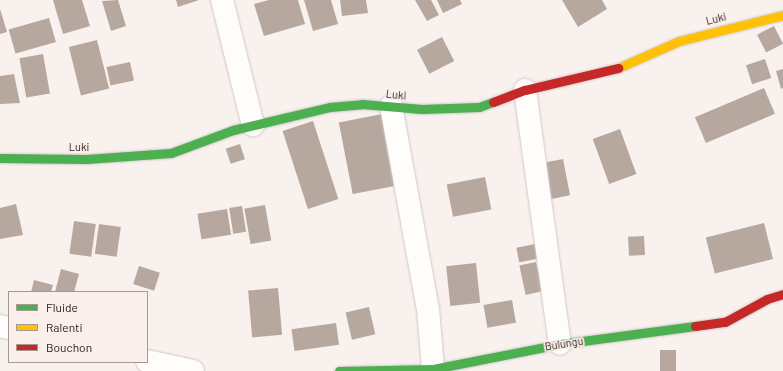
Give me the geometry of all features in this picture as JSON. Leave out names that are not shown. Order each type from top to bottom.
[{"type":"street","points":[[222,0],[253,125]]},
{"type":"street","name":"Luki","points":[[0,158],[86,159],[171,153],[253,125],[330,107],[362,104],[422,109],[479,107],[525,90],[616,69],[679,41],[783,15]]},
{"type":"street","points":[[525,90],[560,344]]},
{"type":"street","points":[[391,106],[428,309],[433,369]]},
{"type":"street","name":"Bulungu","points":[[339,371],[433,369],[560,344],[725,322],[767,299],[783,294]]},
{"type":"street","points":[[148,361],[193,371]]},
{"type":"building","points":[[53,0],[82,0],[90,26],[63,34]]},
{"type":"building","points":[[118,0],[126,26],[111,31],[102,1]]},
{"type":"building","points":[[176,0],[199,0],[178,7]]},
{"type":"building","points":[[269,0],[298,0],[305,24],[264,36],[254,4]]},
{"type":"building","points":[[304,0],[331,0],[338,24],[313,31]]},
{"type":"building","points":[[340,0],[366,0],[368,13],[342,16]]},
{"type":"building","points":[[415,0],[431,0],[439,15],[427,21]]},
{"type":"building","points":[[437,0],[460,0],[462,4],[443,13]]},
{"type":"building","points":[[562,0],[602,0],[607,9],[578,27]]},
{"type":"building","points":[[0,9],[7,32],[0,34]]},
{"type":"building","points":[[49,18],[56,42],[16,54],[9,30]]},
{"type":"building","points":[[774,26],[783,44],[766,52],[757,35]]},
{"type":"building","points":[[442,37],[454,61],[429,74],[417,50]]},
{"type":"building","points":[[97,40],[109,89],[81,96],[69,47]]},
{"type":"building","points":[[43,54],[50,93],[26,98],[19,58]]},
{"type":"building","points":[[765,59],[771,78],[752,84],[746,65]]},
{"type":"building","points":[[130,62],[134,81],[110,86],[107,67]]},
{"type":"building","points":[[783,69],[783,88],[781,89],[776,71]]},
{"type":"building","points":[[14,74],[20,103],[0,104],[0,76]]},
{"type":"building","points":[[764,88],[775,114],[706,143],[695,117]]},
{"type":"building","points":[[382,114],[396,186],[353,194],[339,122]]},
{"type":"building","points":[[313,121],[338,199],[308,209],[283,131]]},
{"type":"building","points":[[620,129],[636,174],[609,184],[593,139]]},
{"type":"building","points":[[240,144],[245,159],[231,164],[226,149]]},
{"type":"building","points":[[563,159],[570,195],[547,200],[539,164]]},
{"type":"building","points":[[485,177],[491,209],[453,217],[447,184]]},
{"type":"building","points":[[16,204],[23,235],[0,239],[0,208]]},
{"type":"building","points":[[265,205],[271,240],[251,244],[244,209]]},
{"type":"building","points":[[242,206],[246,232],[233,234],[229,208]]},
{"type":"building","points":[[227,209],[231,235],[201,239],[197,214]]},
{"type":"building","points":[[74,221],[96,224],[91,257],[69,254]]},
{"type":"building","points":[[764,223],[773,259],[715,273],[706,238]]},
{"type":"building","points":[[99,224],[121,227],[117,257],[95,254]]},
{"type":"building","points":[[644,236],[645,255],[629,256],[628,237]]},
{"type":"building","points":[[535,244],[538,259],[519,262],[516,248]]},
{"type":"building","points":[[536,262],[542,291],[526,295],[519,266]]},
{"type":"building","points":[[476,263],[480,303],[450,306],[446,266]]},
{"type":"building","points":[[139,266],[160,273],[154,291],[133,284]]},
{"type":"building","points":[[61,269],[79,274],[74,291],[55,291]]},
{"type":"building","points":[[34,280],[53,285],[51,291],[31,291]]},
{"type":"building","points":[[278,288],[282,335],[252,337],[248,291]]},
{"type":"building","points":[[512,300],[516,323],[487,328],[483,305]]},
{"type":"building","points":[[369,307],[375,334],[352,340],[346,312]]},
{"type":"building","points":[[336,323],[339,345],[294,351],[291,329]]},
{"type":"building","points":[[660,350],[676,350],[676,371],[660,371]]},
{"type":"traffic: fast","points":[[0,158],[86,159],[171,153],[233,130],[330,107],[362,104],[422,109],[479,107],[493,102]]},
{"type":"traffic: fast","points":[[339,371],[433,369],[560,344],[695,326]]},
{"type":"traffic: slow","points":[[618,68],[679,41],[783,15]]},
{"type":"traffic: jam","points":[[493,102],[525,90],[618,68]]},
{"type":"traffic: jam","points":[[695,326],[725,322],[767,299],[783,294]]}]
